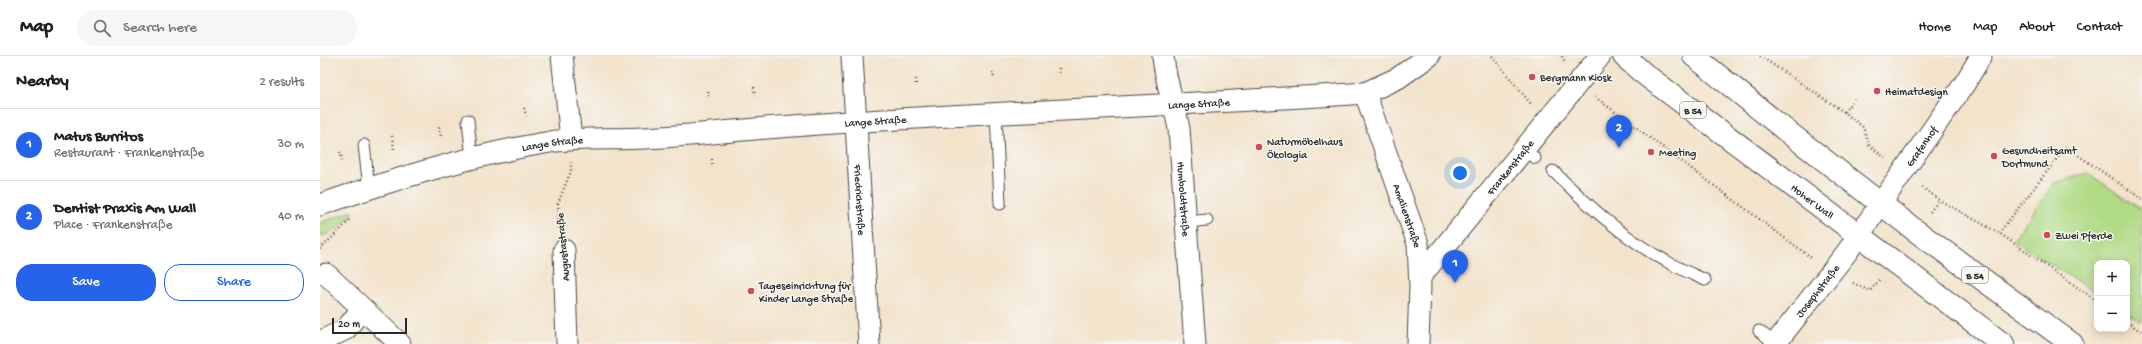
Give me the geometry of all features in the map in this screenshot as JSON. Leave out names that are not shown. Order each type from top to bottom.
[{"type":"main road","name":"Hoher Wall","points":[[1624,56],[1643,73],[2003,344]]},
{"type":"main road","name":"B 54","points":[[1694,56],[1784,129],[1880,203],[1978,277],[2072,344]]},
{"type":"street","points":[[562,56],[570,139]]},
{"type":"street","name":"Friedrichstraße","points":[[852,56],[869,344]]},
{"type":"street","name":"Humboldtstraße","points":[[1163,56],[1164,68],[1175,105],[1197,221],[1195,344]]},
{"type":"street","name":"Lange Straße","points":[[320,205],[369,188],[472,159],[570,139],[645,138],[856,121],[996,112],[1175,105],[1365,92],[1398,78],[1429,56]]},
{"type":"street","name":"Frankenstraße","points":[[1420,277],[1530,154],[1547,123],[1600,56]]},
{"type":"street","name":"Grafenhof","points":[[1858,235],[1965,83],[1981,56]]},
{"type":"street","name":"Amalienstraße","points":[[1365,92],[1418,244],[1420,277],[1418,344]]},
{"type":"street","name":"Josephstraße","points":[[1770,339],[1832,272],[1858,235]]},
{"type":"street","name":"Augustastraße","points":[[564,250],[567,344]]},
{"type":"street","points":[[326,274],[400,344]]},
{"type":"street","points":[[320,342],[346,329],[362,309]]},
{"type":"lane","points":[[996,112],[1000,204]]},
{"type":"lane","points":[[468,120],[472,159]]},
{"type":"lane","points":[[364,145],[369,188]]},
{"type":"lane","points":[[1553,171],[1622,235],[1666,261],[1705,280]]},
{"type":"path","points":[[1492,56],[1547,123]]},
{"type":"path","points":[[1760,56],[1844,112],[1863,127],[1869,145],[1882,157]]},
{"type":"path","points":[[1060,68],[1060,75]]},
{"type":"path","points":[[993,72],[994,79]]},
{"type":"path","points":[[916,76],[916,84]]},
{"type":"path","points":[[754,87],[755,95]]},
{"type":"path","points":[[708,91],[708,98]]},
{"type":"path","points":[[1594,96],[1798,250],[1814,260]]},
{"type":"path","points":[[1844,112],[1854,99]]},
{"type":"path","points":[[1599,105],[1601,101]]},
{"type":"path","points":[[524,108],[526,116]]},
{"type":"path","points":[[438,127],[441,137]]},
{"type":"path","points":[[392,136],[394,149]]},
{"type":"path","name":"Augustastraße","points":[[564,250],[559,246],[558,203],[571,171],[570,139]]},
{"type":"path","points":[[1999,233],[2066,147],[2142,199]]},
{"type":"path","points":[[1662,152],[1664,148]]},
{"type":"path","points":[[340,152],[343,162]]},
{"type":"path","points":[[712,159],[712,166]]},
{"type":"path","points":[[1694,176],[1696,172]]},
{"type":"path","points":[[1919,184],[1939,200],[1999,233],[2094,299]]},
{"type":"path","points":[[1926,217],[1939,200]]},
{"type":"path","points":[[1850,282],[1870,292],[1877,283]]},
{"type":"path","points":[[2130,324],[2142,332]]},
{"type":"green space","points":[[2088,173],[2142,210],[2142,322],[2130,315],[2130,260],[2094,260],[2094,292],[2013,240],[2054,183]]},
{"type":"green space","points":[[352,211],[353,216],[329,234],[320,236],[320,223]]},
{"type":"place","name":"Bergmann Kiosk","points":[[1532,77]]},
{"type":"place","name":"Heimatdesign","points":[[1877,91]]},
{"type":"place","name":"Naturmöbelhaus Ökologia","points":[[1259,147]]},
{"type":"place","name":"Dentist Praxis Am Wall","points":[[1619,148]]},
{"type":"place","name":"Meeting","points":[[1651,152]]},
{"type":"place","name":"Gesundheitsamt Dortmund","points":[[1994,156]]},
{"type":"place","name":"Zwei Pferde","points":[[2047,235]]},
{"type":"place","name":"Matus Burritos","points":[[1455,283]]},
{"type":"place","name":"Tageseinrichtung für Kinder Lange Straße","points":[[751,291]]}]
